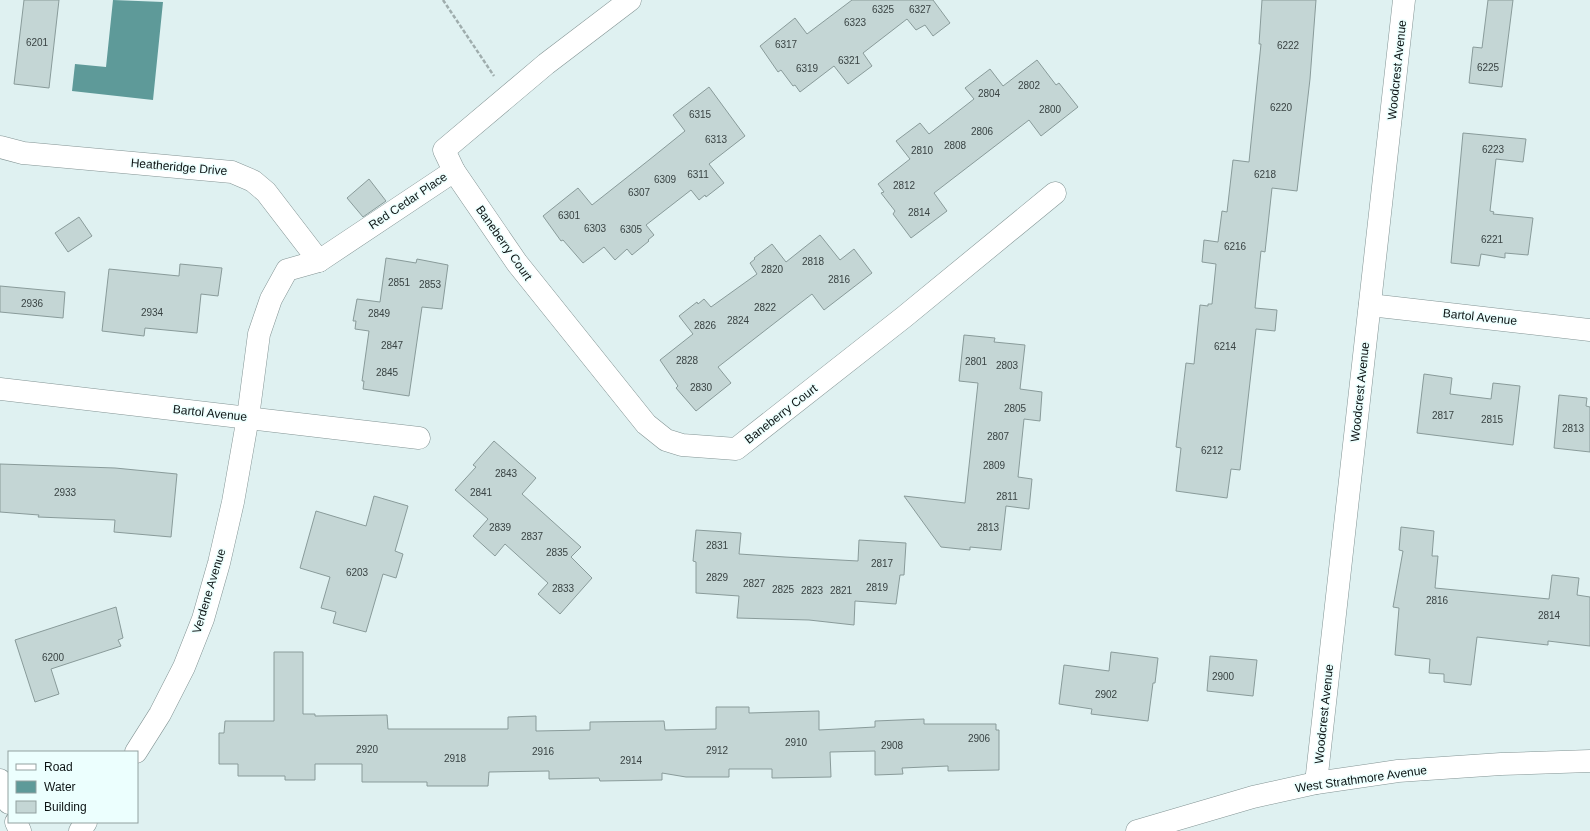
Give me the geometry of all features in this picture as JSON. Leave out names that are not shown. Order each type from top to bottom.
[{"type":"street","name":"Red Cedar Place","points":[[248,417],[259,334],[271,299],[287,270],[319,261],[454,171],[444,150],[499,102],[630,0]]},
{"type":"street","name":"Woodcrest Avenue","points":[[1316,783],[1404,0]]},
{"type":"street","name":"Heatheridge Drive","points":[[0,146],[24,153],[232,172],[253,181],[266,192],[319,261]]},
{"type":"street","name":"Baneberry Court","points":[[454,171],[517,263],[646,424],[666,440],[682,445],[736,449],[904,317],[1055,193]]},
{"type":"street","name":"Bartol Avenue","points":[[1370,304],[1590,330]]},
{"type":"street","name":"Bartol Avenue","points":[[0,389],[419,438]]},
{"type":"street","name":"Verdene Avenue","points":[[137,751],[160,714],[184,668],[203,619],[219,563],[233,502],[248,417]]},
{"type":"street","name":"West Strathmore Avenue","points":[[1137,831],[1253,797],[1316,783],[1398,771],[1501,764],[1590,761]]},
{"type":"street","points":[[0,780],[8,800]]},
{"type":"path","points":[[443,0],[497,80],[499,102]]},
{"type":"water","points":[[113,0],[163,2],[153,100],[72,91],[75,64],[106,67]]},
{"type":"building","points":[[24,0],[59,0],[49,88],[14,84]]},
{"type":"building","points":[[852,0],[933,0],[950,23],[933,36],[925,25],[916,30],[907,19],[863,53],[872,66],[848,84],[834,66],[800,92],[795,85],[793,86],[781,70],[778,72],[760,46],[795,18],[807,34]]},
{"type":"building","points":[[1262,0],[1316,0],[1310,79],[1297,191],[1272,188],[1265,252],[1261,251],[1255,308],[1277,310],[1275,331],[1256,329],[1240,470],[1231,469],[1227,498],[1176,491],[1181,448],[1176,447],[1186,363],[1194,364],[1200,305],[1208,306],[1208,304],[1212,304],[1216,264],[1202,262],[1204,240],[1218,242],[1222,211],[1227,212],[1233,160],[1249,162],[1261,44],[1259,44]]},
{"type":"building","points":[[1488,0],[1513,0],[1502,87],[1469,83],[1473,47],[1482,48]]},
{"type":"building","points":[[1037,60],[1056,85],[1059,83],[1078,107],[1041,136],[1029,120],[934,193],[947,211],[911,238],[893,214],[895,211],[881,193],[884,192],[878,184],[910,159],[896,141],[920,123],[929,134],[974,99],[965,88],[990,69],[1003,86]]},
{"type":"building","points":[[709,87],[745,136],[709,164],[724,183],[706,197],[705,195],[699,200],[691,190],[646,225],[654,235],[632,255],[627,249],[615,260],[604,247],[583,263],[563,240],[561,241],[543,216],[578,188],[592,205],[685,131],[673,115]]},
{"type":"building","points":[[1463,133],[1526,139],[1523,162],[1496,159],[1490,211],[1494,212],[1493,214],[1533,218],[1528,255],[1505,253],[1505,258],[1481,254],[1479,266],[1451,263]]},
{"type":"building","points":[[369,179],[386,201],[363,217],[347,198]]},
{"type":"building","points":[[79,217],[92,236],[68,252],[55,233]]},
{"type":"building","points":[[820,235],[840,260],[854,249],[872,273],[824,310],[812,294],[718,367],[731,383],[696,411],[676,388],[678,386],[660,360],[693,334],[679,316],[697,302],[698,304],[704,299],[711,307],[757,274],[750,263],[772,244],[786,262]]},
{"type":"building","points":[[386,258],[416,263],[417,259],[448,265],[442,309],[422,307],[409,396],[363,389],[364,381],[362,381],[369,331],[355,329],[356,321],[353,321],[357,299],[380,302]]},
{"type":"building","points":[[180,264],[222,268],[218,296],[201,294],[197,333],[145,328],[144,336],[102,331],[109,269],[179,276]]},
{"type":"building","points":[[0,286],[65,292],[63,318],[0,312]]},
{"type":"building","points":[[964,335],[995,338],[994,342],[1025,345],[1020,389],[1042,392],[1040,421],[1024,419],[1018,477],[1032,479],[1029,509],[1006,506],[1001,550],[970,547],[970,550],[941,547],[904,496],[965,503],[978,383],[959,381]]},
{"type":"building","points":[[1424,374],[1452,378],[1450,394],[1491,399],[1493,383],[1520,386],[1513,445],[1417,433]]},
{"type":"building","points":[[1559,395],[1587,398],[1586,406],[1590,407],[1590,452],[1554,448]]},
{"type":"building","points":[[494,441],[536,478],[522,494],[581,547],[571,557],[592,578],[560,614],[538,594],[548,583],[505,544],[495,556],[473,536],[488,519],[455,490],[476,467],[473,465]]},
{"type":"building","points":[[0,464],[115,468],[177,474],[171,537],[114,532],[115,520],[38,517],[39,515],[0,512]]},
{"type":"building","points":[[374,496],[408,506],[395,551],[403,554],[396,578],[383,574],[366,632],[333,623],[336,612],[321,608],[330,577],[300,568],[316,511],[366,526]]},
{"type":"building","points":[[1401,527],[1434,531],[1432,556],[1438,556],[1435,588],[1549,599],[1552,575],[1579,578],[1577,595],[1590,597],[1590,646],[1548,641],[1548,645],[1477,637],[1471,685],[1444,682],[1444,674],[1429,673],[1430,659],[1395,655],[1399,608],[1393,607],[1403,551],[1399,550]]},
{"type":"building","points":[[696,530],[741,533],[739,554],[785,557],[858,561],[859,540],[906,543],[904,575],[900,575],[896,604],[855,601],[854,625],[809,620],[737,618],[739,596],[696,593],[696,562],[693,561]]},
{"type":"building","points":[[116,607],[123,638],[118,640],[121,646],[51,669],[59,694],[35,702],[15,640]]},
{"type":"building","points":[[274,652],[303,652],[303,714],[315,714],[315,716],[387,715],[388,729],[508,729],[508,717],[536,716],[536,731],[590,730],[590,722],[664,721],[665,730],[716,729],[716,707],[749,707],[749,713],[819,711],[819,730],[875,727],[875,721],[924,719],[924,724],[996,724],[996,730],[999,730],[999,770],[948,771],[948,766],[902,768],[903,774],[875,775],[875,751],[830,752],[831,777],[772,778],[772,769],[729,769],[729,777],[686,777],[662,773],[662,780],[600,781],[599,778],[549,779],[549,771],[489,772],[488,786],[427,786],[427,782],[362,782],[362,764],[315,764],[315,780],[285,780],[285,776],[238,776],[238,764],[219,764],[219,733],[224,733],[225,721],[274,721]]},
{"type":"building","points":[[1111,652],[1158,658],[1148,721],[1091,714],[1092,709],[1059,704],[1064,665],[1109,671]]},
{"type":"building","points":[[1210,656],[1257,660],[1253,696],[1207,691]]}]
